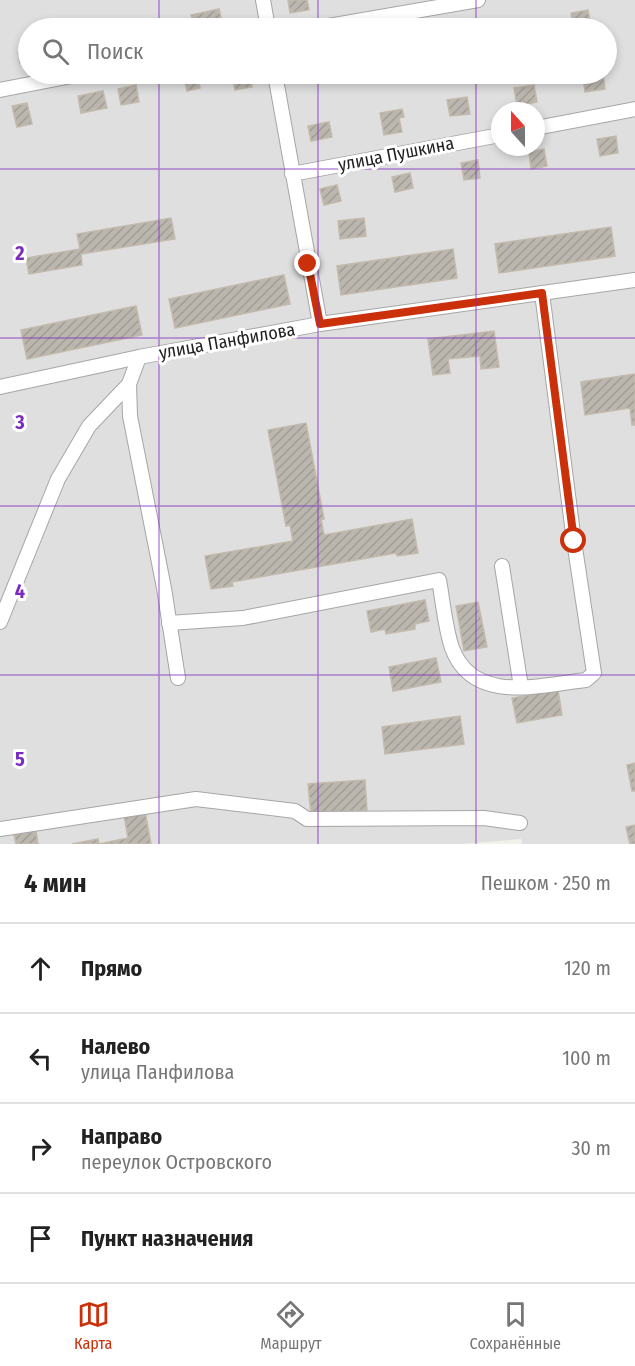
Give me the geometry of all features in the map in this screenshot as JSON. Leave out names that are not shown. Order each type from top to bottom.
[{"type":"street","points":[[263,0],[266,18]]},
{"type":"street","points":[[374,18],[478,0]]},
{"type":"street","points":[[0,90],[31,84]]},
{"type":"street","points":[[277,84],[320,324]]},
{"type":"street","points":[[545,126],[635,109]]},
{"type":"street","name":"улица Пушкина","points":[[292,174],[491,137]]},
{"type":"street","name":"улица Панфилова","points":[[0,387],[139,357],[320,324],[635,280]]},
{"type":"street","points":[[169,623],[243,618],[439,580],[453,648],[464,667],[480,683],[505,689],[586,680],[594,673],[574,541],[542,293]]},
{"type":"street","points":[[139,357],[129,384],[130,416],[178,678]]},
{"type":"street","points":[[0,622],[58,479],[89,426],[129,384]]},
{"type":"street","points":[[502,566],[520,687]]},
{"type":"street","points":[[0,829],[196,799],[295,811],[307,819],[484,818],[520,823]]},
{"type":"shaded area","points":[[0,0],[635,0],[635,844],[522,844],[521,839],[460,844],[0,844]]},
{"type":"building","points":[[288,0],[307,0],[309,10],[290,13]]},
{"type":"building","points":[[219,9],[221,18],[192,18],[191,15]]},
{"type":"building","points":[[588,10],[589,18],[572,18],[571,13]]},
{"type":"building","points":[[186,84],[199,84],[200,88],[187,91]]},
{"type":"building","points":[[234,84],[251,84],[252,87],[235,90]]},
{"type":"building","points":[[584,84],[604,84],[605,89],[585,92]]},
{"type":"building","points":[[136,85],[139,102],[121,105],[118,89]]},
{"type":"building","points":[[534,85],[537,102],[516,102],[514,88]]},
{"type":"building","points":[[103,91],[107,108],[81,113],[78,96]]},
{"type":"building","points":[[467,97],[470,114],[450,116],[447,100]]},
{"type":"building","points":[[27,103],[32,124],[17,127],[12,106]]},
{"type":"building","points":[[402,109],[404,117],[399,118],[402,132],[384,135],[380,113]]},
{"type":"building","points":[[329,122],[332,137],[311,141],[308,126]]},
{"type":"building","points":[[616,136],[618,153],[600,156],[597,139]]},
{"type":"building","points":[[545,155],[547,166],[531,169],[529,156]]},
{"type":"building","points":[[478,160],[480,178],[464,180],[461,163]]},
{"type":"building","points":[[410,173],[413,188],[395,192],[392,177]]},
{"type":"building","points":[[337,185],[341,201],[324,205],[320,189]]},
{"type":"building","points":[[171,218],[175,239],[81,254],[82,265],[29,274],[26,258],[80,249],[77,234]]},
{"type":"building","points":[[364,218],[366,236],[340,239],[338,221]]},
{"type":"building","points":[[611,227],[615,256],[499,273],[495,244]]},
{"type":"building","points":[[453,249],[457,278],[341,295],[337,266]]},
{"type":"building","points":[[284,275],[290,304],[175,328],[169,299]]},
{"type":"building","points":[[136,306],[142,335],[27,359],[21,330]]},
{"type":"building","points":[[494,331],[499,367],[481,369],[480,356],[448,359],[450,373],[433,375],[428,339]]},
{"type":"building","points":[[635,374],[635,425],[632,425],[630,408],[585,415],[581,382]]},
{"type":"building","points":[[306,423],[324,519],[321,519],[324,535],[412,519],[418,553],[397,556],[396,553],[232,582],[233,586],[211,589],[205,556],[293,541],[290,525],[286,526],[268,430]]},
{"type":"building","points":[[425,600],[429,621],[415,624],[415,629],[386,634],[385,629],[371,632],[367,611]]},
{"type":"building","points":[[478,602],[487,647],[464,651],[456,606]]},
{"type":"building","points":[[436,658],[441,682],[393,691],[389,667]]},
{"type":"building","points":[[558,690],[562,715],[517,723],[512,698]]},
{"type":"building","points":[[460,716],[464,744],[385,754],[382,727]]},
{"type":"building","points":[[635,763],[635,791],[632,791],[627,765]]},
{"type":"building","points":[[365,780],[367,810],[311,814],[308,784]]},
{"type":"building","points":[[145,811],[151,844],[99,844],[128,838],[124,815]]},
{"type":"building","points":[[635,825],[635,844],[630,844],[626,827]]},
{"type":"building","points":[[36,831],[38,844],[16,844],[14,835]]},
{"type":"building","points":[[98,839],[99,844],[72,844]]},
{"type":"route","points":[[308,264],[320,324],[542,293],[574,541]]}]
